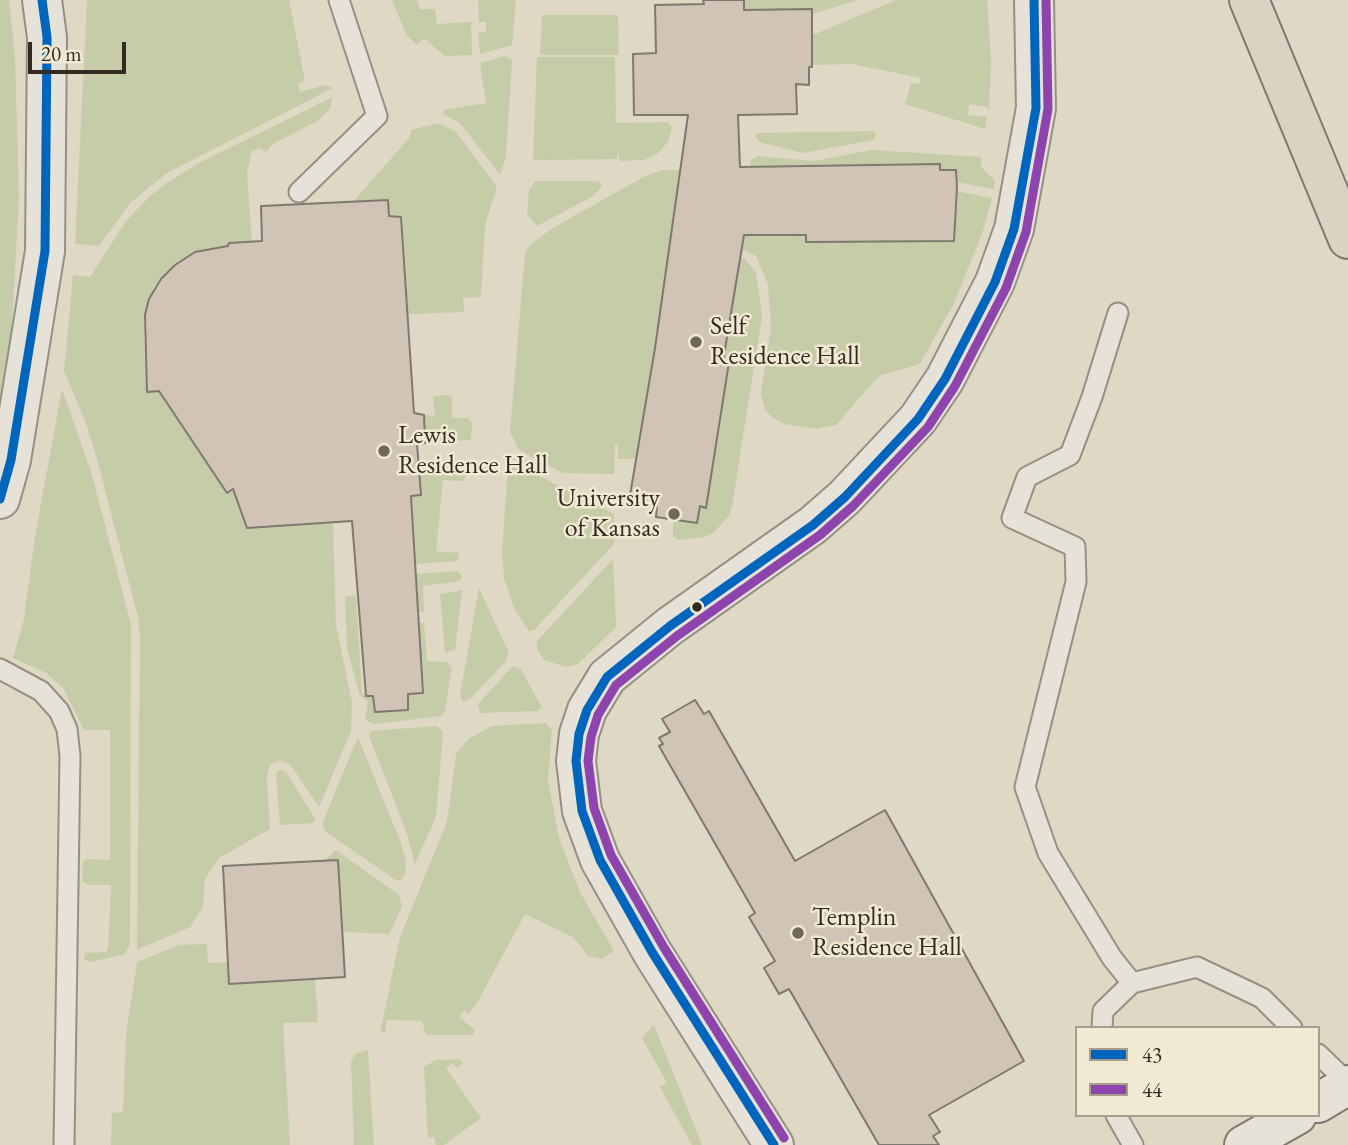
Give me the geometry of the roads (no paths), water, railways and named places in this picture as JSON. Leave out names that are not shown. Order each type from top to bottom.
[{"type":"highway","points":[[1250,0],[1348,239]]},
{"type":"street","points":[[0,499],[11,460],[45,251],[47,37],[42,0]]},
{"type":"street","points":[[774,1145],[652,952],[600,860],[582,811],[576,761],[579,734],[587,710],[607,677],[670,626],[813,525],[845,497],[892,450],[945,379],[995,282],[1014,229],[1036,108],[1034,0]]},
{"type":"street","points":[[1320,1102],[1348,1084]]},
{"type":"street","points":[[1244,1145],[1293,1117]]},
{"type":"lane","points":[[299,192],[377,116],[346,5]]},
{"type":"lane","points":[[1118,313],[1093,397],[1070,455],[1027,477],[1012,518],[1074,547],[1076,582],[1055,655],[1025,787],[1048,853],[1112,958],[1132,983]]},
{"type":"lane","points":[[0,669],[41,691],[59,711],[67,729],[70,756],[64,1145]]},
{"type":"lane","points":[[1102,1026],[1103,1011],[1132,983],[1197,967],[1262,998],[1290,1026]]},
{"type":"lane","points":[[1320,1056],[1348,1084]]},
{"type":"lane","points":[[1117,1117],[1133,1145]]},
{"type":"place","name":"Self Residence Hall","points":[[696,342]]},
{"type":"place","name":"Lewis Residence Hall","points":[[384,451]]},
{"type":"place","name":"University of Kansas","points":[[674,514]]},
{"type":"place","name":"Templin Residence Hall","points":[[798,933]]}]
